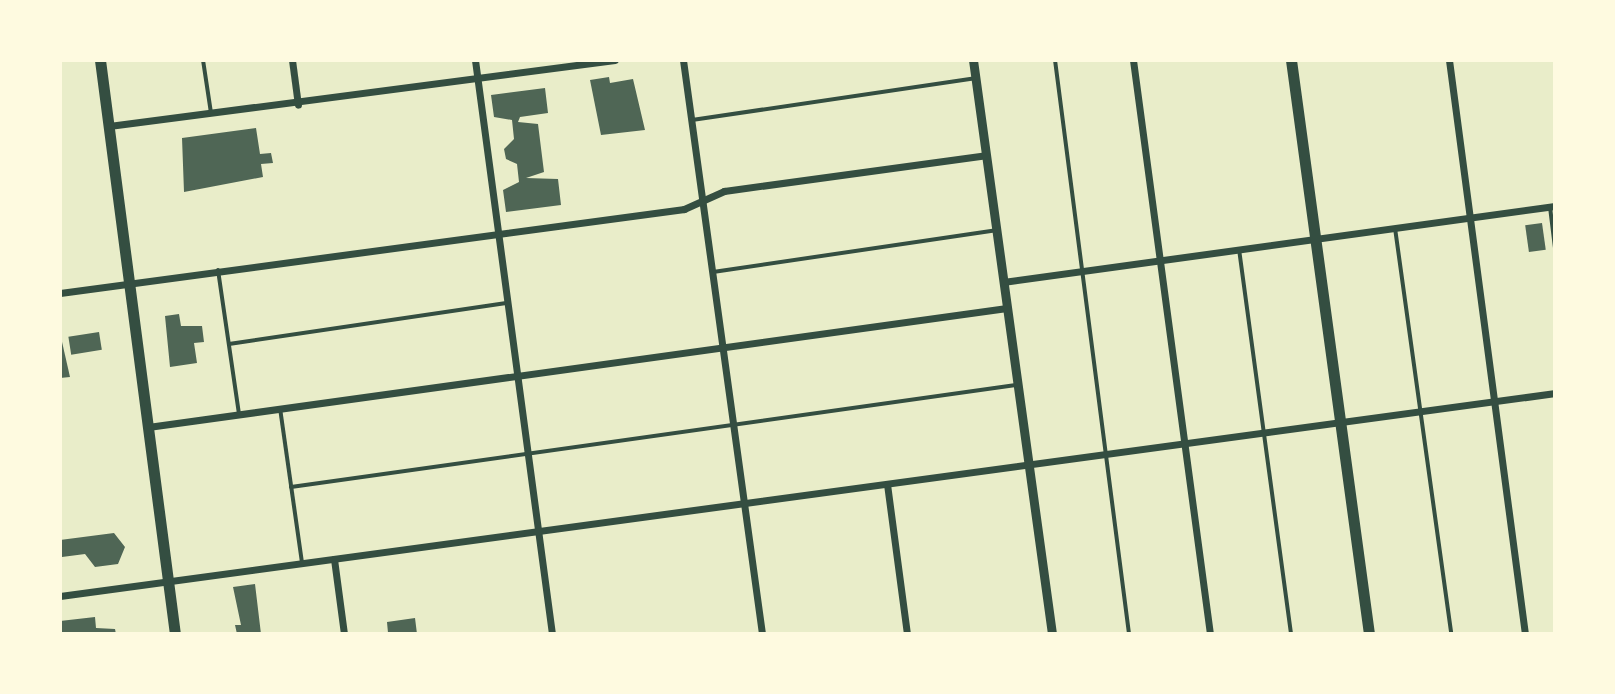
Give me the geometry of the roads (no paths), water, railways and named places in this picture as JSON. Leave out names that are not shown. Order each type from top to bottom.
[{"type":"main road","points":[[100,60],[175,634]]},
{"type":"main road","points":[[1291,60],[1369,634]]},
{"type":"street","points":[[292,60],[298,105]]},
{"type":"street","points":[[475,60],[552,634]]},
{"type":"street","points":[[109,126],[298,105],[615,60]]},
{"type":"street","points":[[683,60],[762,634]]},
{"type":"street","points":[[973,60],[1052,634]]},
{"type":"street","points":[[1133,60],[1210,634]]},
{"type":"street","points":[[1449,60],[1525,634]]},
{"type":"street","points":[[60,293],[684,209],[724,191],[986,155]]},
{"type":"street","points":[[1003,282],[1552,206]]},
{"type":"street","points":[[148,427],[1007,308]]},
{"type":"street","points":[[60,596],[1555,393]]},
{"type":"street","points":[[887,484],[907,634]]},
{"type":"street","points":[[334,559],[344,634]]},
{"type":"lane","points":[[203,60],[211,116]]},
{"type":"lane","points":[[1055,60],[1129,634]]},
{"type":"lane","points":[[692,120],[975,78]]},
{"type":"lane","points":[[1552,206],[1555,248]]},
{"type":"lane","points":[[1395,228],[1451,634]]},
{"type":"lane","points":[[713,272],[996,230]]},
{"type":"lane","points":[[1239,249],[1291,634]]},
{"type":"lane","points":[[218,270],[239,414]]},
{"type":"lane","points":[[229,344],[508,303]]},
{"type":"lane","points":[[291,487],[1018,385]]},
{"type":"lane","points":[[280,408],[302,563]]}]
